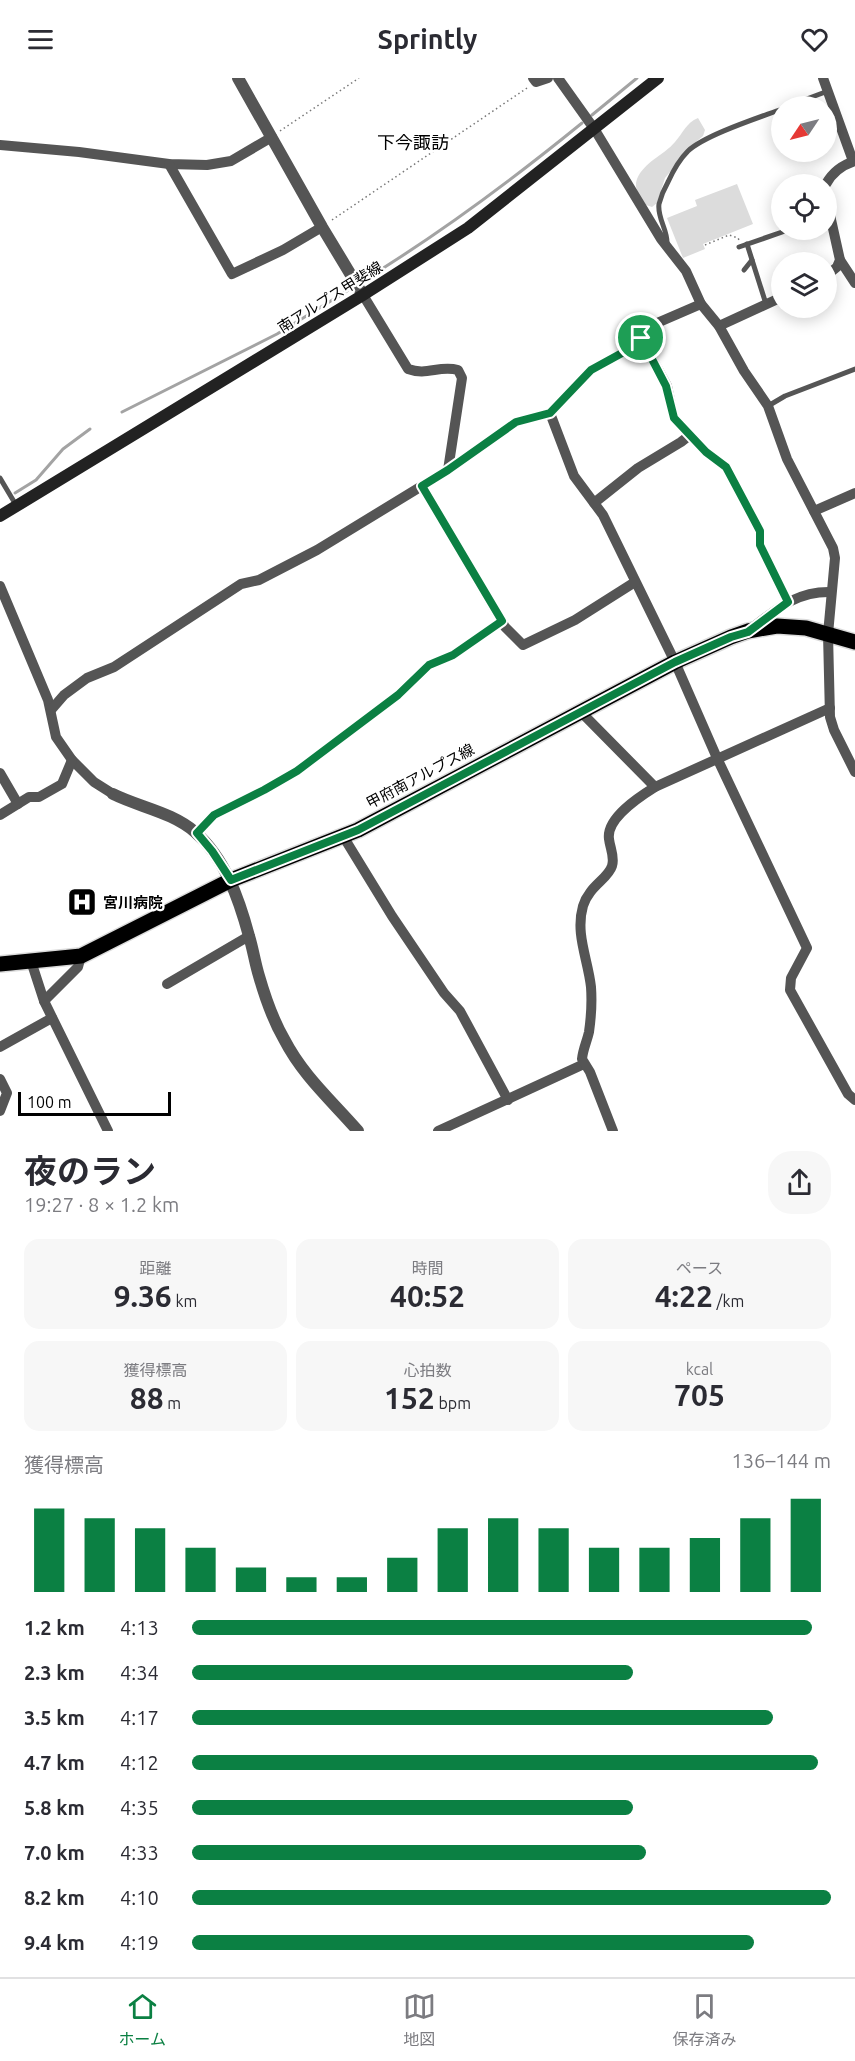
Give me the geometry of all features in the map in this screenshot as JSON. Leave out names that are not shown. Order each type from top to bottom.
[{"type":"main road","name":"南アルプス甲斐線","points":[[0,516],[363,296],[468,228],[658,78]]},
{"type":"main road","name":"甲府南アルプス線","points":[[0,964],[81,956],[231,880],[343,836],[675,662],[731,637],[777,626],[806,628],[855,642]]},
{"type":"street","points":[[238,78],[322,227],[408,369],[420,373],[447,367],[458,370],[462,378],[448,470]]},
{"type":"street","points":[[534,80],[548,78]]},
{"type":"street","points":[[558,78],[595,130],[666,246],[686,271],[701,304],[719,326],[744,371],[768,406],[788,459],[832,548],[835,558],[828,634],[830,717],[855,772]]},
{"type":"street","points":[[824,78],[854,161],[833,174]]},
{"type":"street","points":[[0,145],[80,152],[169,164],[207,165],[231,161],[272,137]]},
{"type":"street","points":[[169,164],[232,274],[283,250],[322,227]]},
{"type":"street","points":[[835,240],[840,260],[855,283]]},
{"type":"street","points":[[837,267],[840,260]]},
{"type":"street","points":[[719,326],[771,302]]},
{"type":"street","points":[[51,711],[64,694],[87,678],[114,667],[241,584],[259,580],[317,550],[448,470],[516,422],[550,413],[591,370],[622,353],[657,323],[701,304]]},
{"type":"street","points":[[641,338],[666,386],[674,418],[706,452],[726,467],[760,531],[760,545],[788,602]]},
{"type":"street","points":[[550,413],[574,476],[603,515],[675,662],[717,758],[807,948],[791,978],[790,990],[848,1094],[855,1100]]},
{"type":"street","points":[[594,503],[638,468],[690,435]]},
{"type":"street","points":[[422,486],[502,621],[523,645],[575,620],[635,582]]},
{"type":"street","points":[[814,511],[855,493]]},
{"type":"street","points":[[0,586],[25,642],[51,711],[56,737],[72,760],[94,782],[132,803],[186,825],[197,833],[212,851],[231,880],[249,936],[258,975],[283,1039],[304,1073],[358,1131]]},
{"type":"street","points":[[748,632],[788,602],[820,591],[831,592]]},
{"type":"street","points":[[613,1131],[590,1072],[582,1059],[589,1034],[591,986],[581,942],[581,918],[590,890],[612,869],[614,859],[609,832],[613,821],[639,797],[655,787],[830,708]]},
{"type":"street","points":[[580,711],[655,787]]},
{"type":"street","points":[[0,814],[29,797],[39,797],[62,784],[72,760]]},
{"type":"street","points":[[197,833],[214,815],[297,771]]},
{"type":"street","points":[[0,773],[18,804]]},
{"type":"street","points":[[343,836],[392,916],[444,993],[460,1011],[508,1100]]},
{"type":"street","points":[[167,984],[249,936]]},
{"type":"street","points":[[44,1001],[78,967],[81,956]]},
{"type":"street","points":[[31,961],[44,1001],[108,1131]]},
{"type":"street","points":[[0,1047],[52,1018]]},
{"type":"street","points":[[438,1131],[584,1064]]},
{"type":"street","points":[[0,1079],[8,1093],[0,1111]]},
{"type":"lane","points":[[817,96],[828,92]]},
{"type":"lane","points":[[666,246],[667,238],[660,218],[659,205],[674,169],[689,151],[702,141],[771,113]]},
{"type":"lane","points":[[766,304],[752,260],[743,246],[771,236]]},
{"type":"lane","points":[[744,270],[752,260]]},
{"type":"lane","points":[[750,278],[757,275]]},
{"type":"lane","points":[[768,406],[785,396],[855,369]]},
{"type":"lane","points":[[0,478],[17,506]]},
{"type":"path","points":[[272,137],[359,78]]},
{"type":"path","points":[[322,227],[534,80]]},
{"type":"path","points":[[705,245],[729,235],[738,238],[743,246]]},
{"type":"path","points":[[297,771],[398,695],[429,665],[453,655],[502,621]]},
{"type":"shaded area","points":[[698,118],[705,130],[703,136],[691,146],[665,178],[657,203],[652,207],[646,205],[636,186],[640,173],[675,142],[690,123]]},
{"type":"shaded area","points":[[737,184],[753,224],[703,244],[705,249],[683,258],[667,218],[697,206],[695,200]]},
{"type":"waterway","points":[[592,115],[637,78]]},
{"type":"waterway","points":[[364,280],[421,244],[476,205],[582,123]]},
{"type":"waterway","points":[[122,412],[277,334],[347,291]]},
{"type":"waterway","points":[[15,493],[36,480],[63,449],[90,429]]},
{"type":"place","name":"宮川病院","points":[[82,902]]},
{"type":"district","name":"下今諏訪","points":[[413,142]]},
{"type":"route","points":[[641,338],[666,386],[674,418],[706,452],[726,467],[760,531],[760,545],[788,602],[748,632],[731,637],[675,662],[358,830],[231,880],[197,833],[214,815],[297,771],[398,695],[429,665],[453,655],[502,621],[422,486],[516,422],[550,413],[591,370],[622,353],[641,338]]}]
